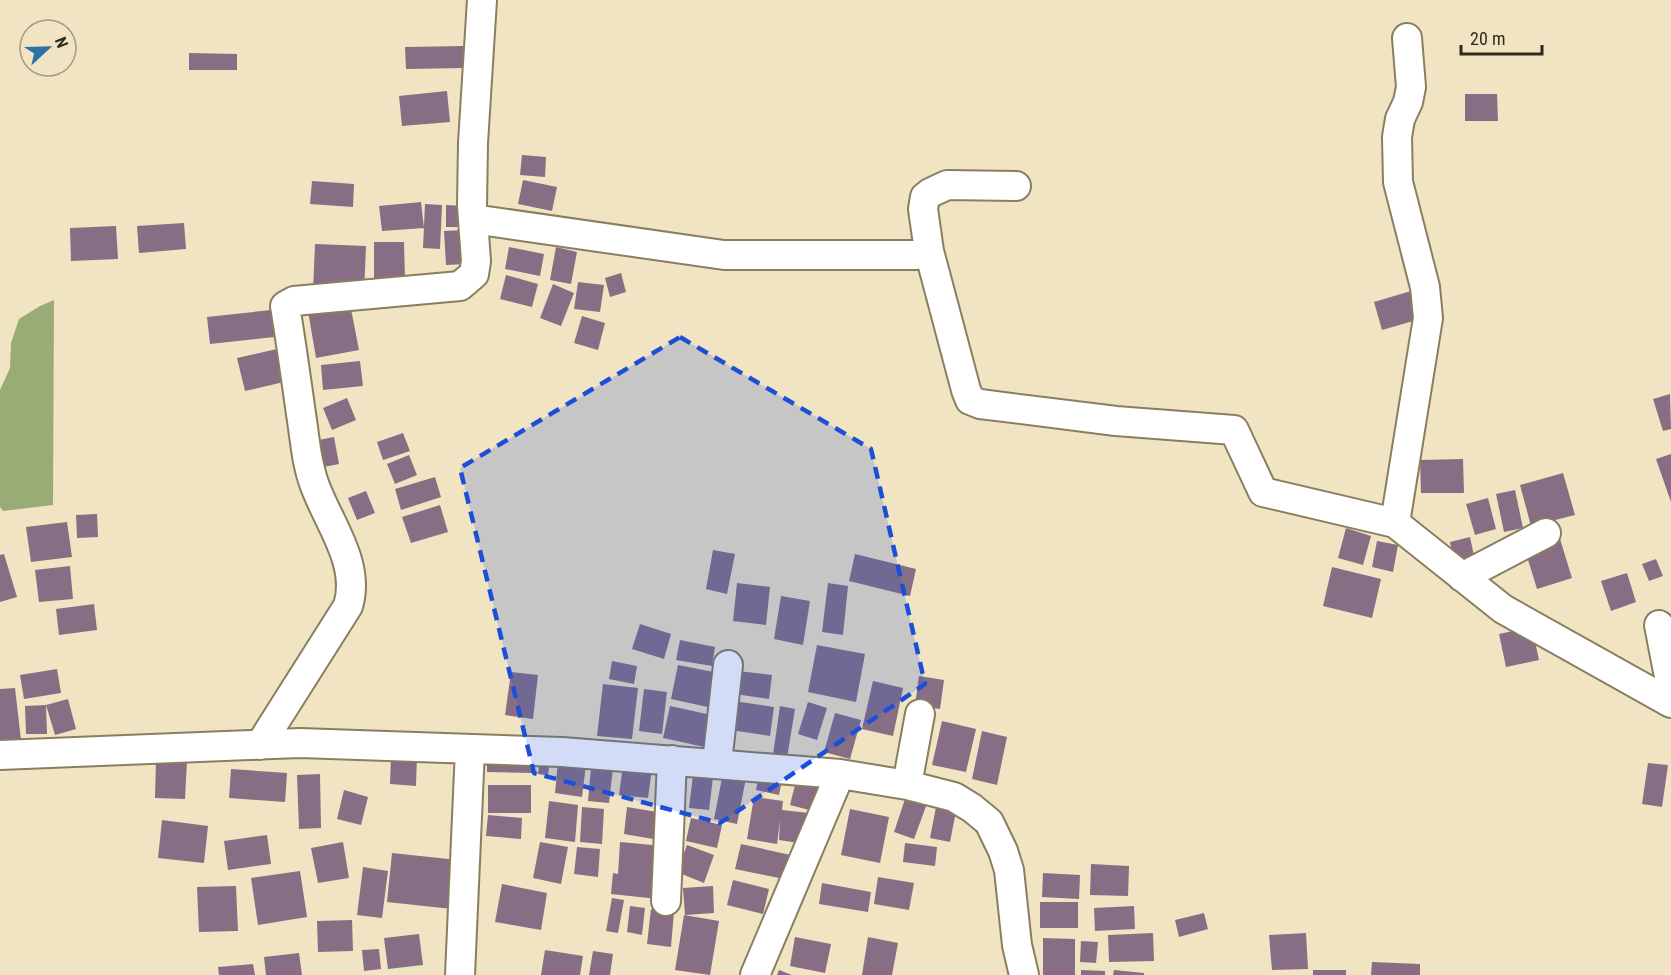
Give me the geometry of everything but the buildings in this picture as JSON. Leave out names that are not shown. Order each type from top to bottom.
[{"type":"street","points":[[260,745],[348,606],[353,591],[352,577],[343,548],[314,484],[306,452],[285,306],[294,301],[460,286],[474,274],[477,261],[473,219],[473,142],[482,0]]},
{"type":"street","points":[[1395,524],[1428,318],[1425,287],[1398,182],[1397,137],[1400,119],[1408,102],[1410,87],[1407,38]]},
{"type":"street","points":[[1016,186],[947,185],[930,193],[926,197],[923,209],[928,251],[970,400],[980,404],[1116,421],[1234,430],[1263,492],[1395,524],[1503,609],[1671,703]]},
{"type":"street","points":[[473,219],[724,255],[915,255],[928,251]]},
{"type":"street","points":[[1462,577],[1546,533]]},
{"type":"street","points":[[1659,625],[1671,687]]},
{"type":"street","points":[[717,763],[728,665]]},
{"type":"street","points":[[907,785],[920,714]]},
{"type":"street","points":[[0,754],[300,743],[562,752],[840,774],[907,785],[954,797],[989,822],[1009,870],[1017,945],[1024,975]]},
{"type":"street","points":[[460,975],[470,749]]},
{"type":"street","points":[[666,901],[672,760]]},
{"type":"street","points":[[755,975],[840,774]]},
{"type":"highlighted area","points":[[680,337],[871,449],[925,684],[720,823],[534,773],[460,468]]},
{"type":"green space","points":[[54,300],[53,505],[3,511],[0,507],[0,390],[10,368],[11,343],[19,319]]}]
